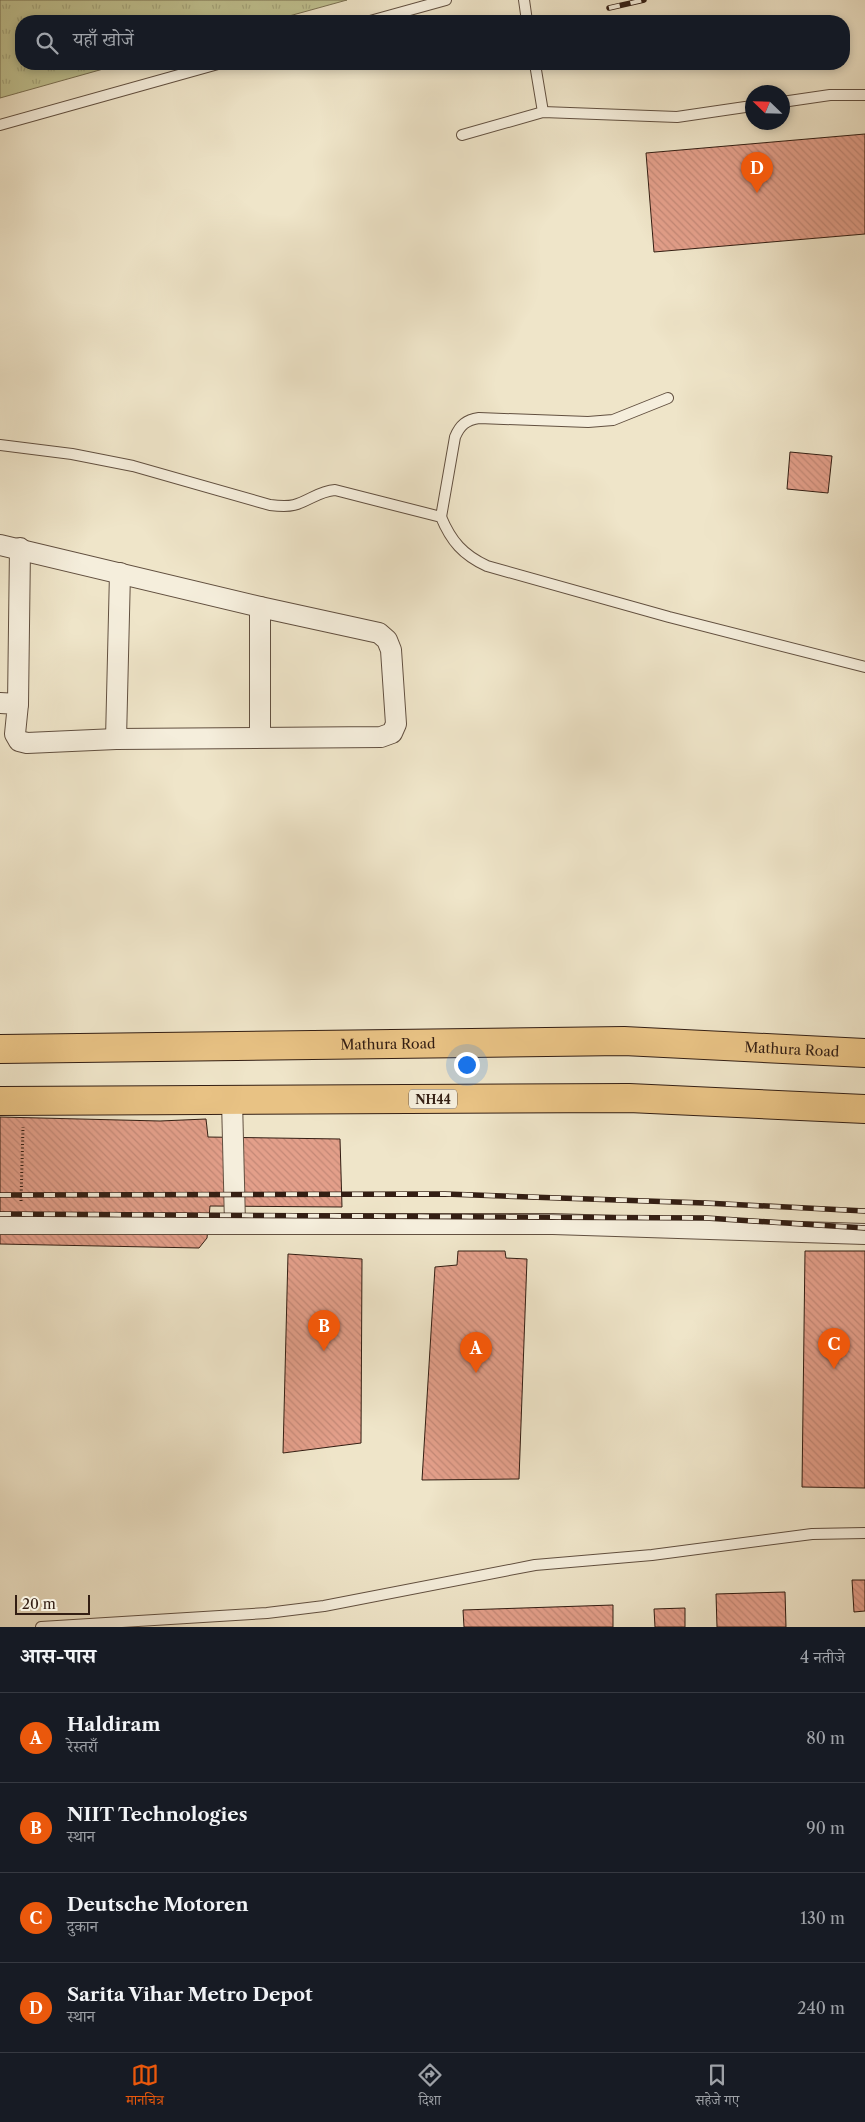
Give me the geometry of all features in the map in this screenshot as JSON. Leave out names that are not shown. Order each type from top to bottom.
[{"type":"highway","name":"Mathura Road","points":[[0,1049],[624,1041],[865,1053]]},
{"type":"highway","name":"NH44","points":[[12,1101],[630,1098],[865,1109]]},
{"type":"street","points":[[0,545],[20,548],[260,607],[379,633],[387,640],[391,650],[396,724],[392,733],[381,737],[116,739],[27,743],[19,741],[15,734],[9,704],[20,548]]},
{"type":"street","points":[[116,739],[120,573]]},
{"type":"street","points":[[260,607],[260,737]]},
{"type":"street","points":[[232,1100],[235,1224]]},
{"type":"street","points":[[0,1224],[553,1224],[865,1234]]},
{"type":"lane","points":[[392,15],[446,0]]},
{"type":"lane","points":[[524,0],[526,15]]},
{"type":"lane","points":[[0,125],[197,70]]},
{"type":"lane","points":[[535,70],[543,112]]},
{"type":"lane","points":[[790,101],[830,95],[865,95]]},
{"type":"lane","points":[[462,135],[543,112],[678,117],[745,107]]},
{"type":"lane","points":[[668,398],[613,420],[588,422],[479,418],[464,423],[455,437],[441,517],[448,534],[455,544],[473,560],[486,566],[669,617],[865,667]]},
{"type":"lane","points":[[0,445],[72,454],[133,466],[270,505],[284,506],[295,504],[324,491],[335,490],[441,517]]},
{"type":"lane","points":[[41,1627],[267,1613],[324,1606],[535,1565],[652,1555],[812,1534],[865,1533]]},
{"type":"path","points":[[12,1101],[20,1224]]},
{"type":"green space","points":[[0,0],[347,0],[293,15],[15,15],[15,70],[100,70],[0,98]]},
{"type":"building","points":[[865,134],[865,234],[654,252],[646,153]]},
{"type":"building","points":[[790,452],[832,456],[828,493],[787,489]]},
{"type":"building","points":[[0,1117],[160,1121],[206,1119],[208,1137],[340,1139],[342,1207],[210,1206],[207,1238],[199,1248],[0,1244]]},
{"type":"building","points":[[458,1251],[505,1251],[506,1258],[527,1259],[519,1479],[422,1480],[435,1267],[457,1265]]},
{"type":"building","points":[[805,1251],[865,1251],[865,1488],[802,1487]]},
{"type":"building","points":[[288,1254],[362,1259],[361,1443],[283,1453]]},
{"type":"building","points":[[852,1580],[865,1580],[865,1611],[854,1612]]},
{"type":"building","points":[[785,1592],[786,1627],[717,1627],[716,1594]]},
{"type":"building","points":[[613,1605],[613,1627],[464,1627],[463,1610]]},
{"type":"building","points":[[685,1608],[685,1627],[655,1627],[654,1609]]},
{"type":"railway","points":[[609,8],[644,0]]},
{"type":"railway","points":[[0,1195],[445,1194],[705,1203],[865,1211]]},
{"type":"railway","points":[[0,1214],[706,1218],[865,1228]]},
{"type":"place","name":"Sarita Vihar Metro Depot","points":[[757,193]]},
{"type":"place","name":"NIIT Technologies","points":[[324,1351]]},
{"type":"place","name":"Deutsche Motoren","points":[[834,1369]]},
{"type":"place","name":"Haldiram","points":[[476,1373]]}]
